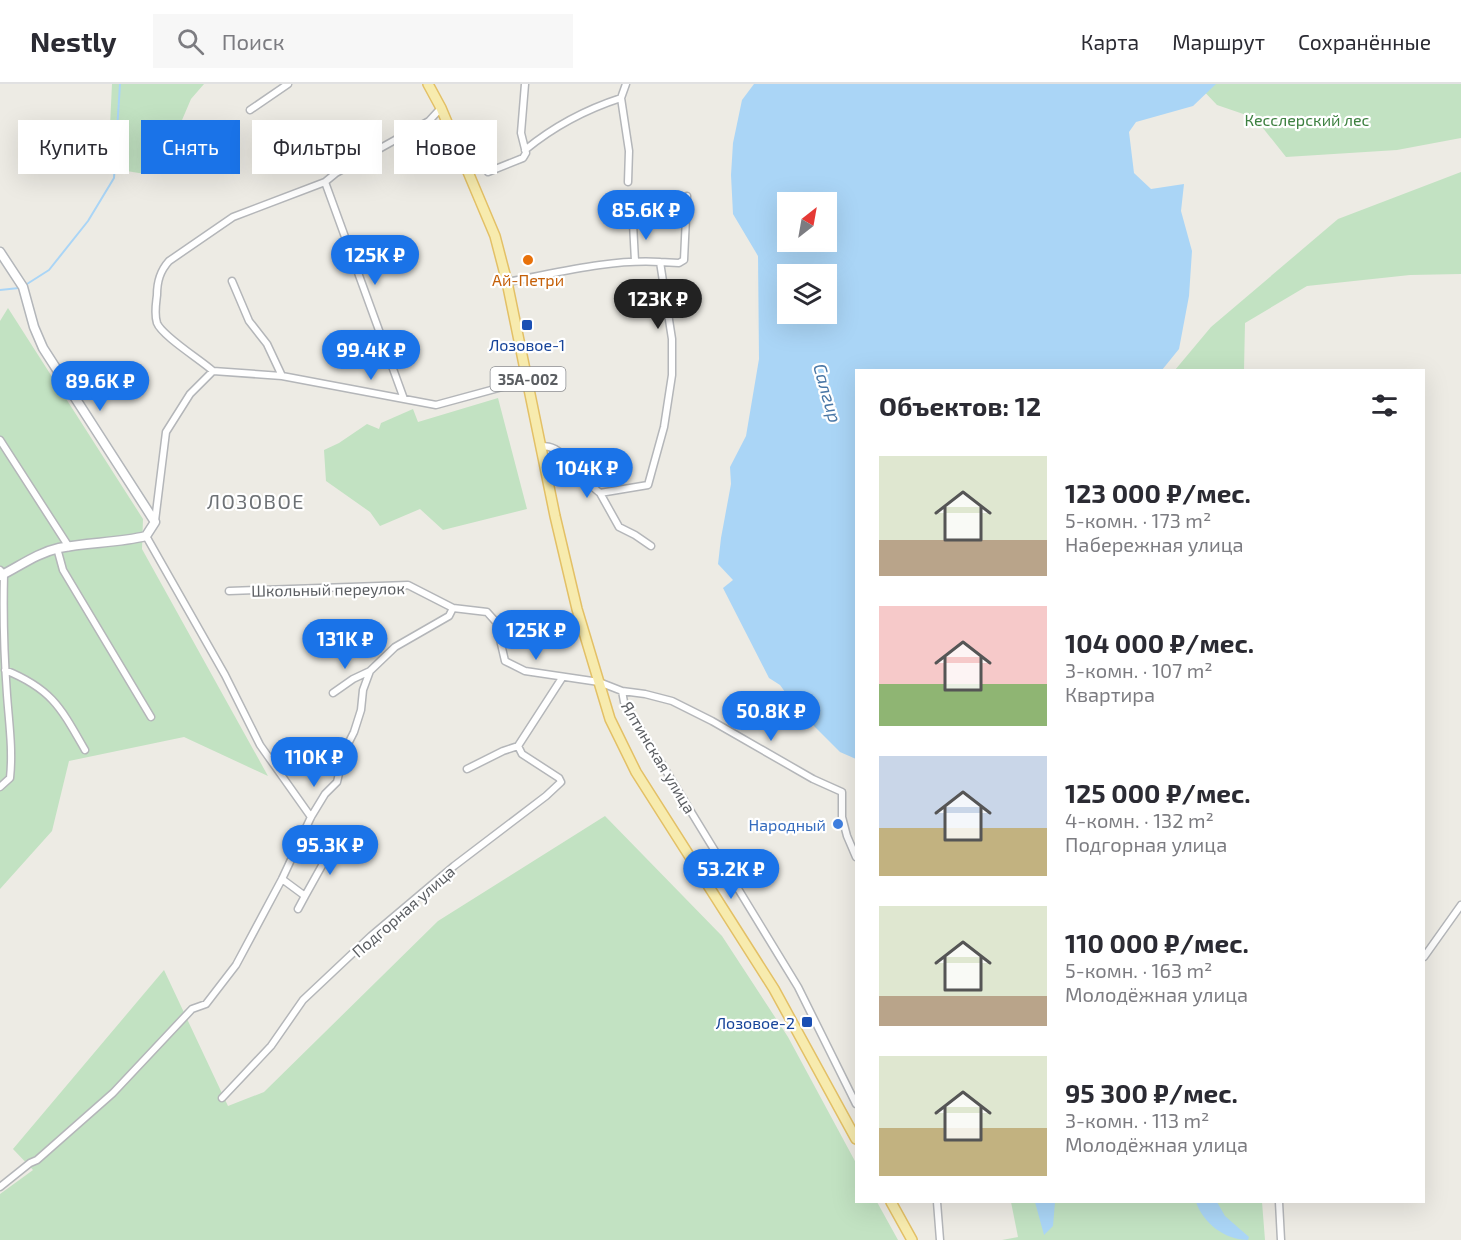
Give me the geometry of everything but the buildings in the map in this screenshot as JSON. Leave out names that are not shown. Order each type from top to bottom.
[{"type":"main road","name":"35А-002","points":[[428,84],[441,108],[495,236],[507,282],[576,609],[610,718],[636,772],[774,989],[855,1133]]},
{"type":"main road","points":[[0,252],[20,280],[43,348],[155,522],[146,536],[130,540],[57,548],[1,573]]},
{"type":"main road","points":[[892,1203],[912,1240]]},
{"type":"street","points":[[250,110],[288,84]]},
{"type":"street","points":[[497,168],[523,158],[526,153],[521,133],[525,84]]},
{"type":"street","points":[[626,84],[621,98],[629,151],[628,182]]},
{"type":"street","points":[[525,150],[539,138],[597,106],[621,98]]},
{"type":"street","points":[[441,108],[429,121],[325,182],[233,218],[170,261],[163,268],[157,285],[158,324],[165,334],[203,361],[213,371],[282,376],[436,405],[528,380]]},
{"type":"street","points":[[325,182],[404,399]]},
{"type":"street","points":[[507,282],[635,261],[679,263],[684,260],[687,196]]},
{"type":"street","points":[[633,223],[635,261]]},
{"type":"street","points":[[600,493],[648,485],[664,427],[672,375],[672,339],[660,262]]},
{"type":"street","points":[[232,281],[249,321],[267,344],[282,376]]},
{"type":"street","points":[[155,522],[166,432],[190,394],[213,371]]},
{"type":"street","points":[[0,440],[69,547]]},
{"type":"street","points":[[541,446],[555,448],[574,465],[590,486],[600,493],[619,527],[651,546]]},
{"type":"street","points":[[146,536],[225,675],[260,745],[311,817]]},
{"type":"street","points":[[57,548],[63,570],[151,717]]},
{"type":"street","points":[[0,787],[10,778],[13,752],[2,653],[1,573]]},
{"type":"street","name":"Школьный переулок","points":[[229,591],[408,585],[453,608],[487,612],[493,617],[506,661],[525,671],[562,678]]},
{"type":"street","points":[[333,693],[352,679],[370,671],[395,647],[449,616],[453,608]]},
{"type":"street","points":[[5,670],[28,680],[51,696],[66,716],[85,750]]},
{"type":"street","points":[[0,1187],[37,1160],[113,1093],[192,1009],[206,1004],[236,965],[282,879],[311,817],[325,794],[337,782],[344,752],[361,710],[363,690],[370,671]]},
{"type":"street","points":[[467,769],[518,746],[562,678],[599,682],[622,691],[672,701],[712,721],[813,779],[842,792],[842,817],[855,853]]},
{"type":"street","name":"Ялтинская улица","points":[[622,691],[624,702],[798,987],[855,1102]]},
{"type":"street","points":[[0,720],[8,717]]},
{"type":"street","name":"Подгорная улица","points":[[222,1098],[271,1046],[303,1000],[371,936],[454,866],[561,782],[553,773],[522,754],[518,746]]},
{"type":"street","points":[[298,909],[334,844]]},
{"type":"street","points":[[282,879],[305,896]]},
{"type":"street","points":[[1425,956],[1461,905]]},
{"type":"street","points":[[937,1203],[940,1240]]},
{"type":"street","points":[[1279,1203],[1281,1240]]},
{"type":"green space","points":[[112,84],[204,84],[191,99],[182,120],[141,120],[141,173],[129,171],[129,120],[110,120]]},
{"type":"green space","name":"Кесслерский лес","points":[[1197,84],[1461,84],[1461,138],[1397,150],[1286,157],[1255,118],[1217,105]]},
{"type":"green space","points":[[1461,172],[1461,274],[1410,275],[1307,286],[1245,323],[1244,369],[1176,369],[1211,327],[1338,219]]},
{"type":"green space","points":[[8,308],[143,519],[142,549],[268,776],[184,737],[69,761],[52,831],[0,889],[0,321]]},
{"type":"green space","points":[[498,398],[527,509],[443,530],[420,509],[380,526],[370,512],[326,481],[324,450],[367,424],[379,429],[381,423],[413,409],[418,422]]},
{"type":"green space","points":[[605,816],[722,936],[788,1037],[855,1161],[855,1203],[878,1203],[898,1240],[0,1240],[0,1194],[33,1170],[13,1149],[164,970],[228,1106],[264,1092],[438,921]]},
{"type":"green space","points":[[1011,1203],[1262,1203],[1265,1240],[1002,1240],[1018,1237]]},
{"type":"water","name":"Салгир","points":[[754,84],[1216,84],[1193,106],[1136,122],[1129,132],[1134,173],[1151,189],[1184,184],[1181,211],[1192,251],[1189,296],[1179,349],[1163,369],[855,369],[855,759],[840,752],[798,710],[780,685],[769,678],[723,588],[733,580],[718,564],[731,484],[730,467],[746,436],[759,359],[758,256],[733,214],[731,175],[733,143],[742,100]]},
{"type":"water","points":[[1035,1203],[1055,1203],[1053,1226],[1044,1235]]},
{"type":"water","points":[[1196,1203],[1218,1203],[1225,1216],[1249,1237],[1248,1240],[1223,1234],[1209,1223]]},
{"type":"waterway","points":[[27,284],[49,270],[88,221],[114,178],[120,84]]},
{"type":"waterway","points":[[0,290],[19,288]]},
{"type":"place","name":"Ай-Петри","points":[[528,260]]},
{"type":"place","name":"Лозовое-1","points":[[527,325]]},
{"type":"place","name":"Народный","points":[[838,824]]},
{"type":"place","name":"Лозовое-2","points":[[807,1022]]},
{"type":"district","name":"ЛОЗОВОЕ","points":[[256,501]]}]
